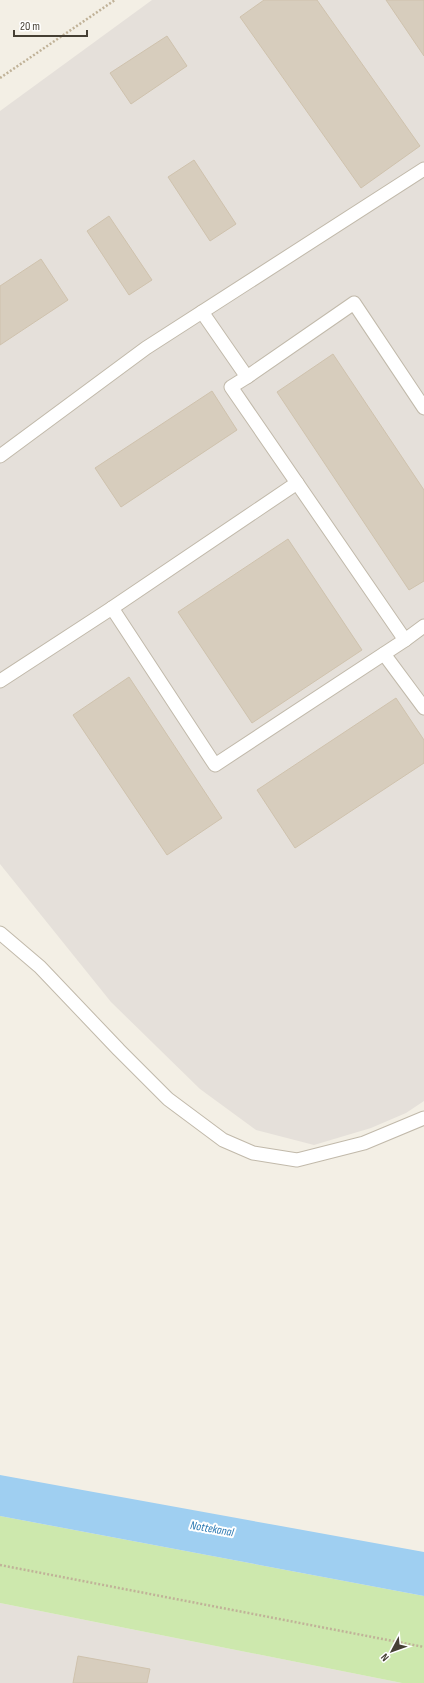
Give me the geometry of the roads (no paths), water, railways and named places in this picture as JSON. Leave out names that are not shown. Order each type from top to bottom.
[{"type":"lane","points":[[0,456],[146,348],[424,170]]},
{"type":"lane","points":[[405,640],[231,387],[354,303],[423,406]]},
{"type":"lane","points":[[202,312],[247,377]]},
{"type":"lane","points":[[0,681],[112,608],[297,483]]},
{"type":"lane","points":[[112,608],[215,765],[424,626]]},
{"type":"lane","points":[[384,654],[424,708]]},
{"type":"lane","points":[[0,933],[40,967],[118,1050],[168,1099],[223,1140],[253,1153],[297,1160],[364,1143],[424,1118]]},
{"type":"water","name":"Nottekanal","points":[[0,1475],[424,1552],[424,1596],[0,1516]]}]
